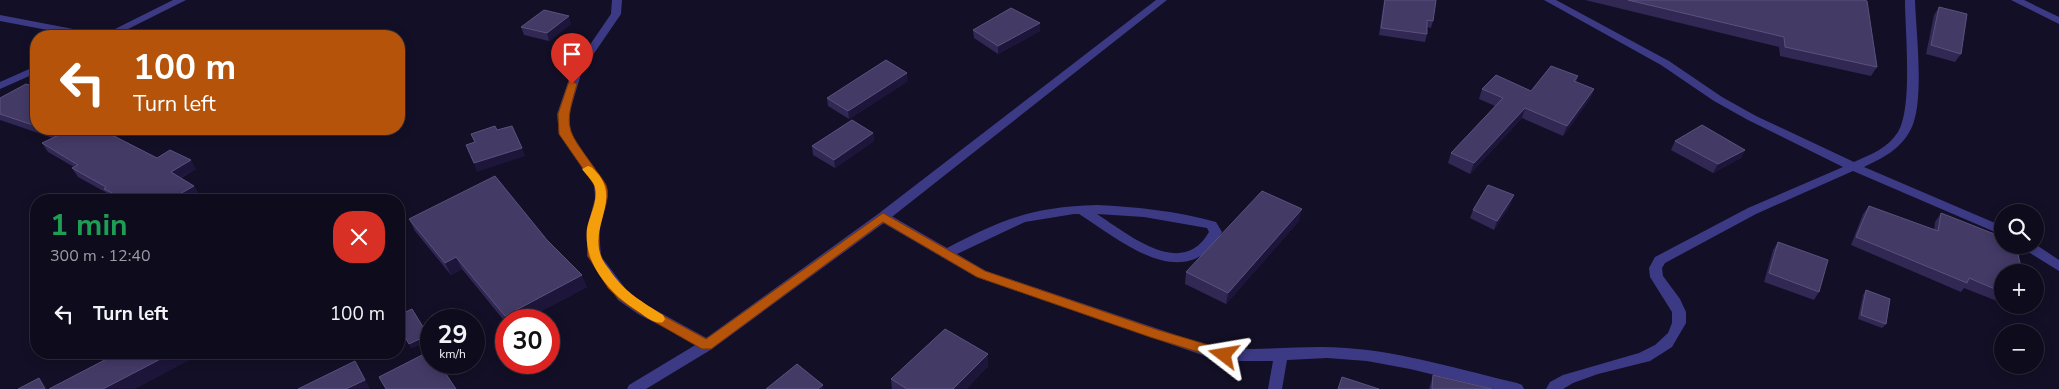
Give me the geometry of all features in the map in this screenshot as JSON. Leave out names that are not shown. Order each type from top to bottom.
[{"type":"street","points":[[118,30],[181,0]]},
{"type":"street","points":[[617,0],[616,14],[577,72],[563,114],[565,134],[600,186],[601,198],[593,230],[594,256],[612,284],[623,296],[643,310],[707,345]]},
{"type":"street","points":[[634,389],[707,345],[883,217],[1162,0]]},
{"type":"street","points":[[1549,0],[1665,63],[1718,99],[1752,118],[1854,167],[1994,228]]},
{"type":"street","points":[[1553,389],[1565,380],[1607,366],[1644,359],[1662,349],[1674,336],[1678,327],[1680,313],[1670,292],[1658,281],[1654,273],[1655,265],[1660,260],[1752,211],[1880,155],[1894,144],[1906,126],[1911,95],[1910,0]]},
{"type":"street","points":[[2016,0],[2059,21]]},
{"type":"street","points":[[0,18],[64,30]]},
{"type":"street","points":[[0,86],[30,72]]},
{"type":"street","points":[[946,254],[1028,217],[1061,211],[1083,211],[1175,216],[1211,225],[1216,232],[1210,244],[1197,255],[1176,259],[1154,252],[1133,242],[1083,211]]},
{"type":"street","points":[[883,217],[981,274],[1205,350],[1240,357],[1343,353],[1377,357],[1517,389]]},
{"type":"street","points":[[2041,254],[2059,266]]},
{"type":"street","points":[[1275,389],[1281,355]]},
{"type":"building","points":[[1385,0],[1436,0],[1433,21],[1427,20],[1427,34],[1381,28]]},
{"type":"building","points":[[1628,0],[1867,1],[1877,67],[1785,47],[1784,37]]},
{"type":"building","points":[[1939,7],[1967,14],[1961,54],[1931,45]]},
{"type":"building","points":[[1011,8],[1040,23],[998,46],[973,30]]},
{"type":"building","points":[[544,10],[569,16],[547,33],[521,27]]},
{"type":"building","points":[[886,60],[907,73],[848,111],[827,98]]},
{"type":"building","points":[[1551,66],[1578,76],[1574,81],[1594,89],[1567,126],[1525,108],[1474,163],[1451,153],[1503,98],[1482,89],[1496,75],[1531,91]]},
{"type":"building","points":[[26,84],[30,85],[30,124],[0,114],[0,98]]},
{"type":"building","points":[[852,120],[873,133],[834,160],[812,146]]},
{"type":"building","points":[[1702,125],[1745,150],[1718,164],[1675,141]]},
{"type":"building","points":[[495,126],[497,130],[512,126],[522,148],[474,163],[466,145],[475,142],[471,134]]},
{"type":"building","points":[[59,135],[112,135],[157,158],[170,150],[191,160],[171,172],[194,186],[180,194],[114,194],[104,189],[106,187],[72,168],[78,165],[42,143]]},
{"type":"building","points":[[495,176],[547,240],[582,275],[518,309],[499,309],[456,257],[445,263],[409,219]]},
{"type":"building","points":[[1488,185],[1514,195],[1497,221],[1473,210]]},
{"type":"building","points":[[1262,191],[1302,209],[1228,293],[1186,272]]},
{"type":"building","points":[[1869,206],[1938,231],[1941,213],[1994,234],[1994,254],[2018,254],[2020,264],[1994,264],[1994,289],[1969,278],[1967,283],[1856,237]]},
{"type":"building","points":[[1778,242],[1828,260],[1819,292],[1769,273]]},
{"type":"building","points":[[1866,290],[1890,299],[1886,324],[1861,315]]},
{"type":"building","points":[[412,309],[420,322],[420,339],[409,344],[405,337],[405,312]]},
{"type":"building","points":[[945,329],[988,354],[953,389],[907,389],[891,379]]},
{"type":"building","points":[[420,356],[420,374],[446,374],[456,389],[386,389],[379,377]]},
{"type":"building","points":[[107,359],[161,359],[103,389],[49,389]]},
{"type":"building","points":[[355,361],[365,380],[346,389],[298,389]]},
{"type":"building","points":[[797,364],[823,385],[818,389],[766,389]]},
{"type":"building","points":[[1433,375],[1492,389],[1432,389]]},
{"type":"building","points":[[1342,377],[1379,389],[1338,389]]},
{"type":"building","points":[[39,378],[45,389],[18,389]]},
{"type":"slow traffic","points":[[588,169],[600,186],[601,198],[593,230],[594,256],[612,284],[623,296],[659,319]]},
{"type":"route","points":[[572,84],[563,114],[565,134],[600,186],[601,198],[593,230],[594,256],[612,284],[623,296],[643,310],[707,345],[883,217],[981,274],[1154,334],[1224,355]]}]
